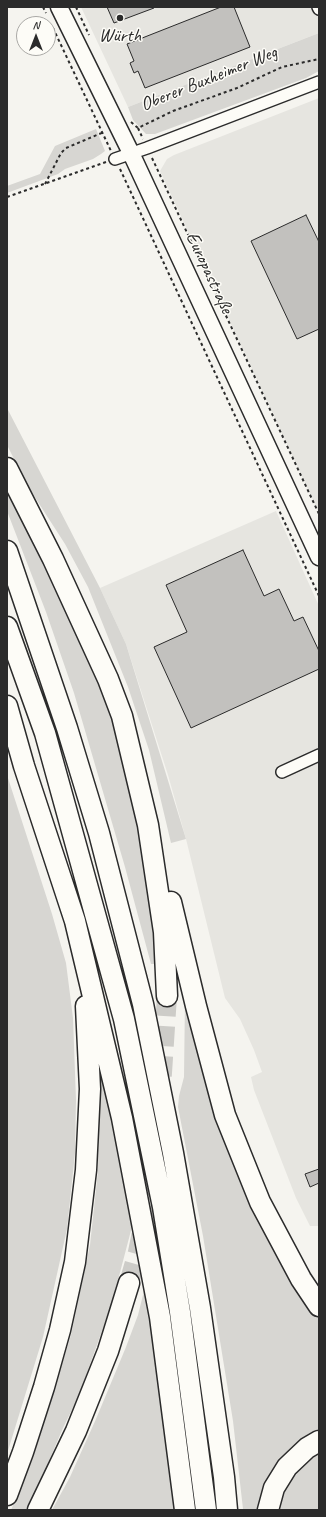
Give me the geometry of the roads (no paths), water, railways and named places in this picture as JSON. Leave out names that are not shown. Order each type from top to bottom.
[{"type":"highway","points":[[7,468],[53,559],[108,679],[122,716],[148,826],[164,932],[167,996]]},
{"type":"highway","points":[[7,551],[69,735],[98,833],[143,1004],[173,1153],[200,1308],[224,1477],[227,1510]]},
{"type":"highway","points":[[7,627],[46,733],[124,1019],[163,1208],[180,1312],[206,1510]]},
{"type":"highway","points":[[7,706],[24,766],[75,921],[122,1118],[160,1317],[185,1510]]},
{"type":"highway","points":[[148,826],[169,890],[196,1006],[225,1115],[260,1202],[301,1279],[319,1306]]},
{"type":"highway","points":[[7,1495],[25,1444],[60,1330],[75,1262],[81,1224],[86,1170],[90,1089],[84,957]]},
{"type":"highway","points":[[38,1510],[76,1430],[108,1352],[129,1283]]},
{"type":"highway","points":[[268,1510],[274,1488],[287,1467],[306,1448],[319,1441]]},
{"type":"main road","name":"Europastraße","points":[[53,10],[118,126],[319,557]]},
{"type":"street","points":[[115,159],[319,82]]},
{"type":"street","points":[[282,772],[319,755]]},
{"type":"tunnel","points":[[129,1283],[138,1252],[149,1197],[159,1119],[167,996]]},
{"type":"place","name":"Würth","points":[[120,18]]}]
